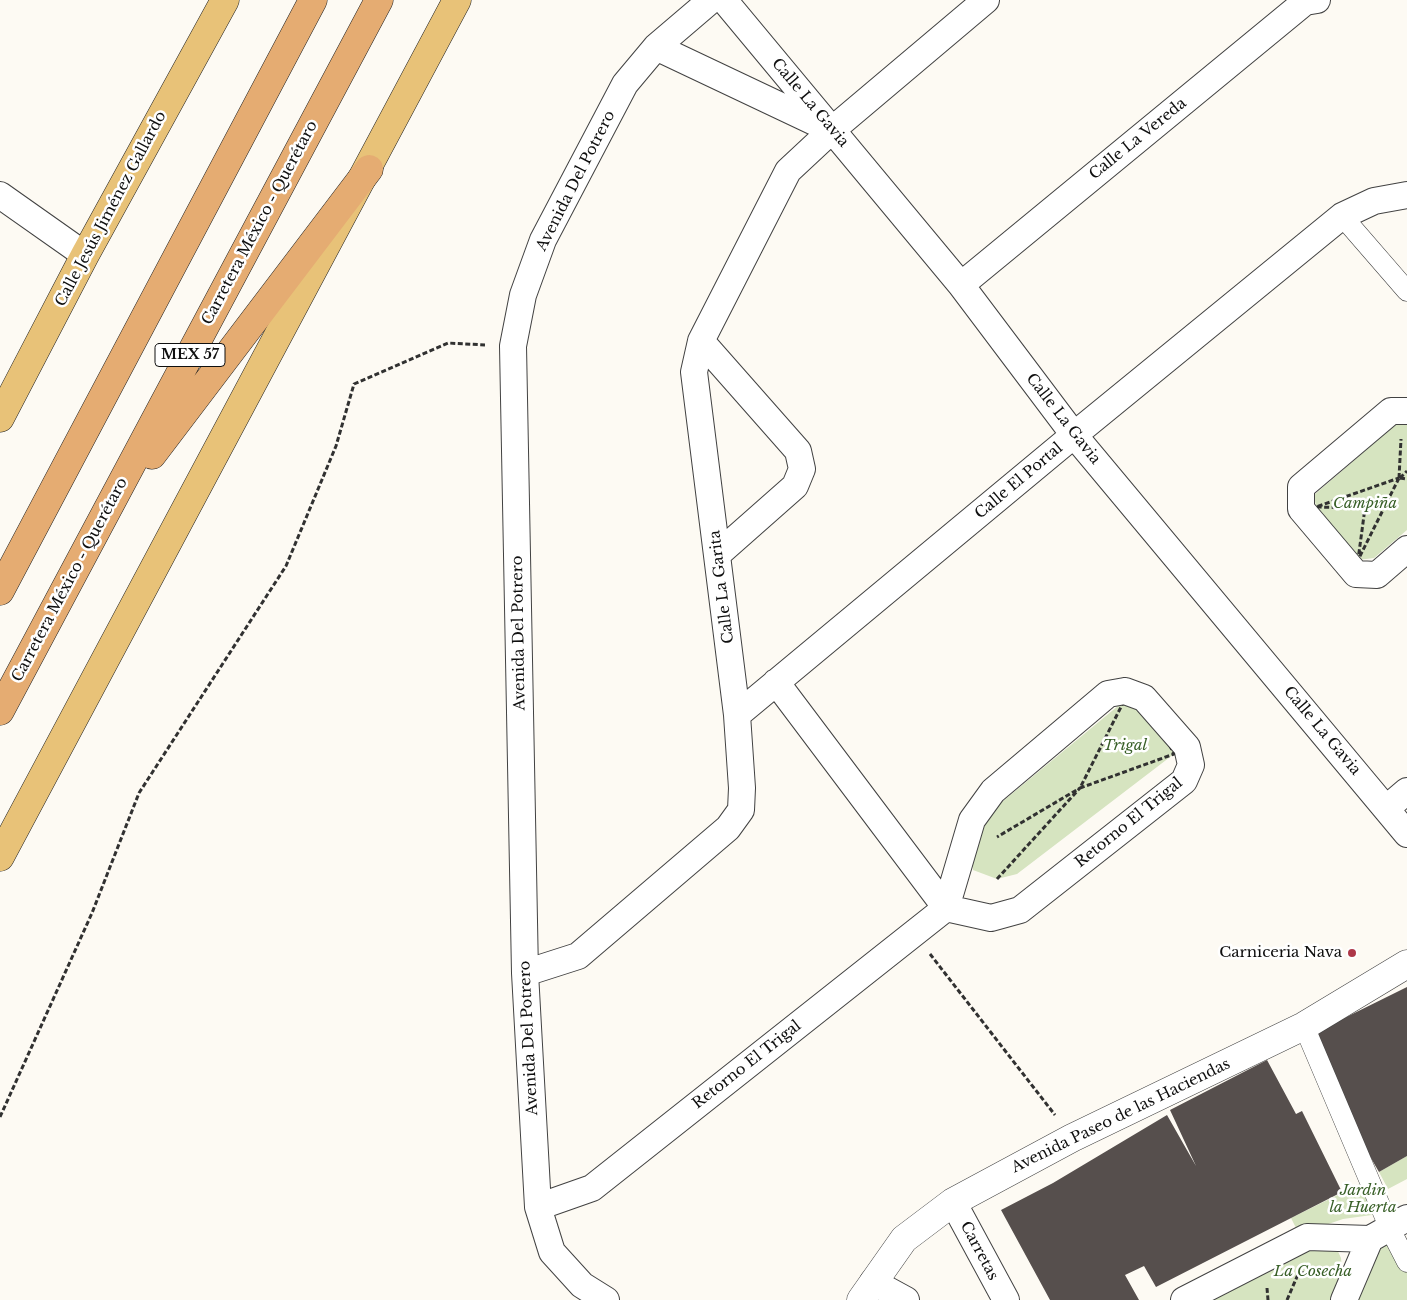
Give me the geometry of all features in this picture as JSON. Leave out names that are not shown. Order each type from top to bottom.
[{"type":"highway","name":"MEX 57","points":[[0,591],[314,0]]},
{"type":"highway","name":"Carretera México - Querétaro","points":[[0,711],[379,0]]},
{"type":"highway","points":[[101,522],[369,168]]},
{"type":"main road","name":"Calle Jesús Jiménez Gallardo","points":[[0,418],[85,255],[225,0]]},
{"type":"main road","points":[[0,858],[457,0]]},
{"type":"street","name":"Avenida Del Potrero","points":[[606,1300],[582,1285],[552,1252],[538,1207],[525,973],[514,346],[523,295],[543,240],[625,84],[656,47],[711,0]]},
{"type":"street","name":"Calle La Gavia","points":[[724,0],[961,285],[1074,435],[1407,834]]},
{"type":"street","name":"Calle La Garita","points":[[525,973],[578,956],[728,828],[741,810],[742,795],[737,715],[694,372],[701,341],[788,171],[832,130],[986,0]]},
{"type":"street","name":"Calle La Vereda","points":[[961,285],[1305,2],[1318,0]]},
{"type":"street","points":[[656,47],[832,130]]},
{"type":"street","points":[[0,195],[85,255]]},
{"type":"street","name":"Calle El Portal","points":[[737,715],[1074,435],[1342,216],[1374,201],[1407,195]]},
{"type":"street","points":[[1342,216],[1407,291]]},
{"type":"street","points":[[701,341],[798,451],[802,469],[795,486],[718,554]]},
{"type":"street","points":[[1404,420],[1391,411],[1301,487],[1300,509],[1356,574],[1377,574],[1407,549]]},
{"type":"street","points":[[776,682],[946,908]]},
{"type":"street","name":"Retorno El Trigal","points":[[538,1207],[592,1188],[946,908],[972,820],[993,790],[1108,694],[1125,690],[1144,698],[1187,747],[1191,765],[1184,781],[1020,910],[991,918],[946,908]]},
{"type":"street","points":[[1387,808],[1407,791]]},
{"type":"street","name":"Avenida Paseo de las Haciendas","points":[[867,1291],[904,1239],[953,1202],[1072,1138],[1304,1026],[1407,964]]},
{"type":"street","points":[[1304,1026],[1389,1229],[1407,1262]]},
{"type":"street","name":"Carretas","points":[[953,1202],[1006,1300]]},
{"type":"street","points":[[1184,1300],[1307,1237],[1389,1229]]},
{"type":"street","points":[[1344,1300],[1389,1229]]},
{"type":"street","points":[[867,1291],[906,1300]]},
{"type":"path","points":[[0,1116],[92,913],[139,793],[286,566],[336,446],[354,384],[448,343],[514,346]]},
{"type":"path","points":[[1399,478],[1404,420]]},
{"type":"path","points":[[1407,471],[1399,478],[1358,560],[1365,508],[1316,507],[1399,478],[1407,479]]},
{"type":"path","points":[[996,837],[1080,788],[1174,754],[1155,715],[1124,701],[1080,788],[997,879]]},
{"type":"path","points":[[914,933],[1072,1138]]},
{"type":"path","points":[[1287,1300],[1299,1272],[1331,1278]]},
{"type":"green space","name":"Campiña","points":[[1402,419],[1407,419],[1407,530],[1374,558],[1358,560],[1316,507],[1314,495]]},
{"type":"green space","name":"Trigal","points":[[1124,701],[1155,715],[1173,739],[1174,754],[1017,874],[997,879],[973,870],[971,852],[991,811]]},
{"type":"green space","points":[[1407,1156],[1407,1179],[1388,1189],[1379,1172]]},
{"type":"green space","name":"Jardin la Huerta","points":[[1370,1179],[1379,1214],[1343,1219],[1299,1234],[1291,1218]]},
{"type":"green space","name":"Jardin la Huerta","points":[[1391,1236],[1407,1268],[1407,1300],[1355,1300],[1377,1254]]},
{"type":"green space","name":"La Cosecha","points":[[1305,1246],[1336,1247],[1341,1258],[1342,1269],[1335,1300],[1194,1300]]},
{"type":"building","points":[[1407,987],[1407,1156],[1379,1172],[1339,1103],[1306,1037]]},
{"type":"building","points":[[1267,1060],[1296,1114],[1302,1111],[1342,1192],[1156,1287],[1144,1266],[1125,1275],[1139,1300],[1050,1300],[1001,1210],[1053,1183],[1167,1115],[1196,1166],[1170,1110]]},
{"type":"place","name":"Carniceria Nava","points":[[1352,953]]}]
